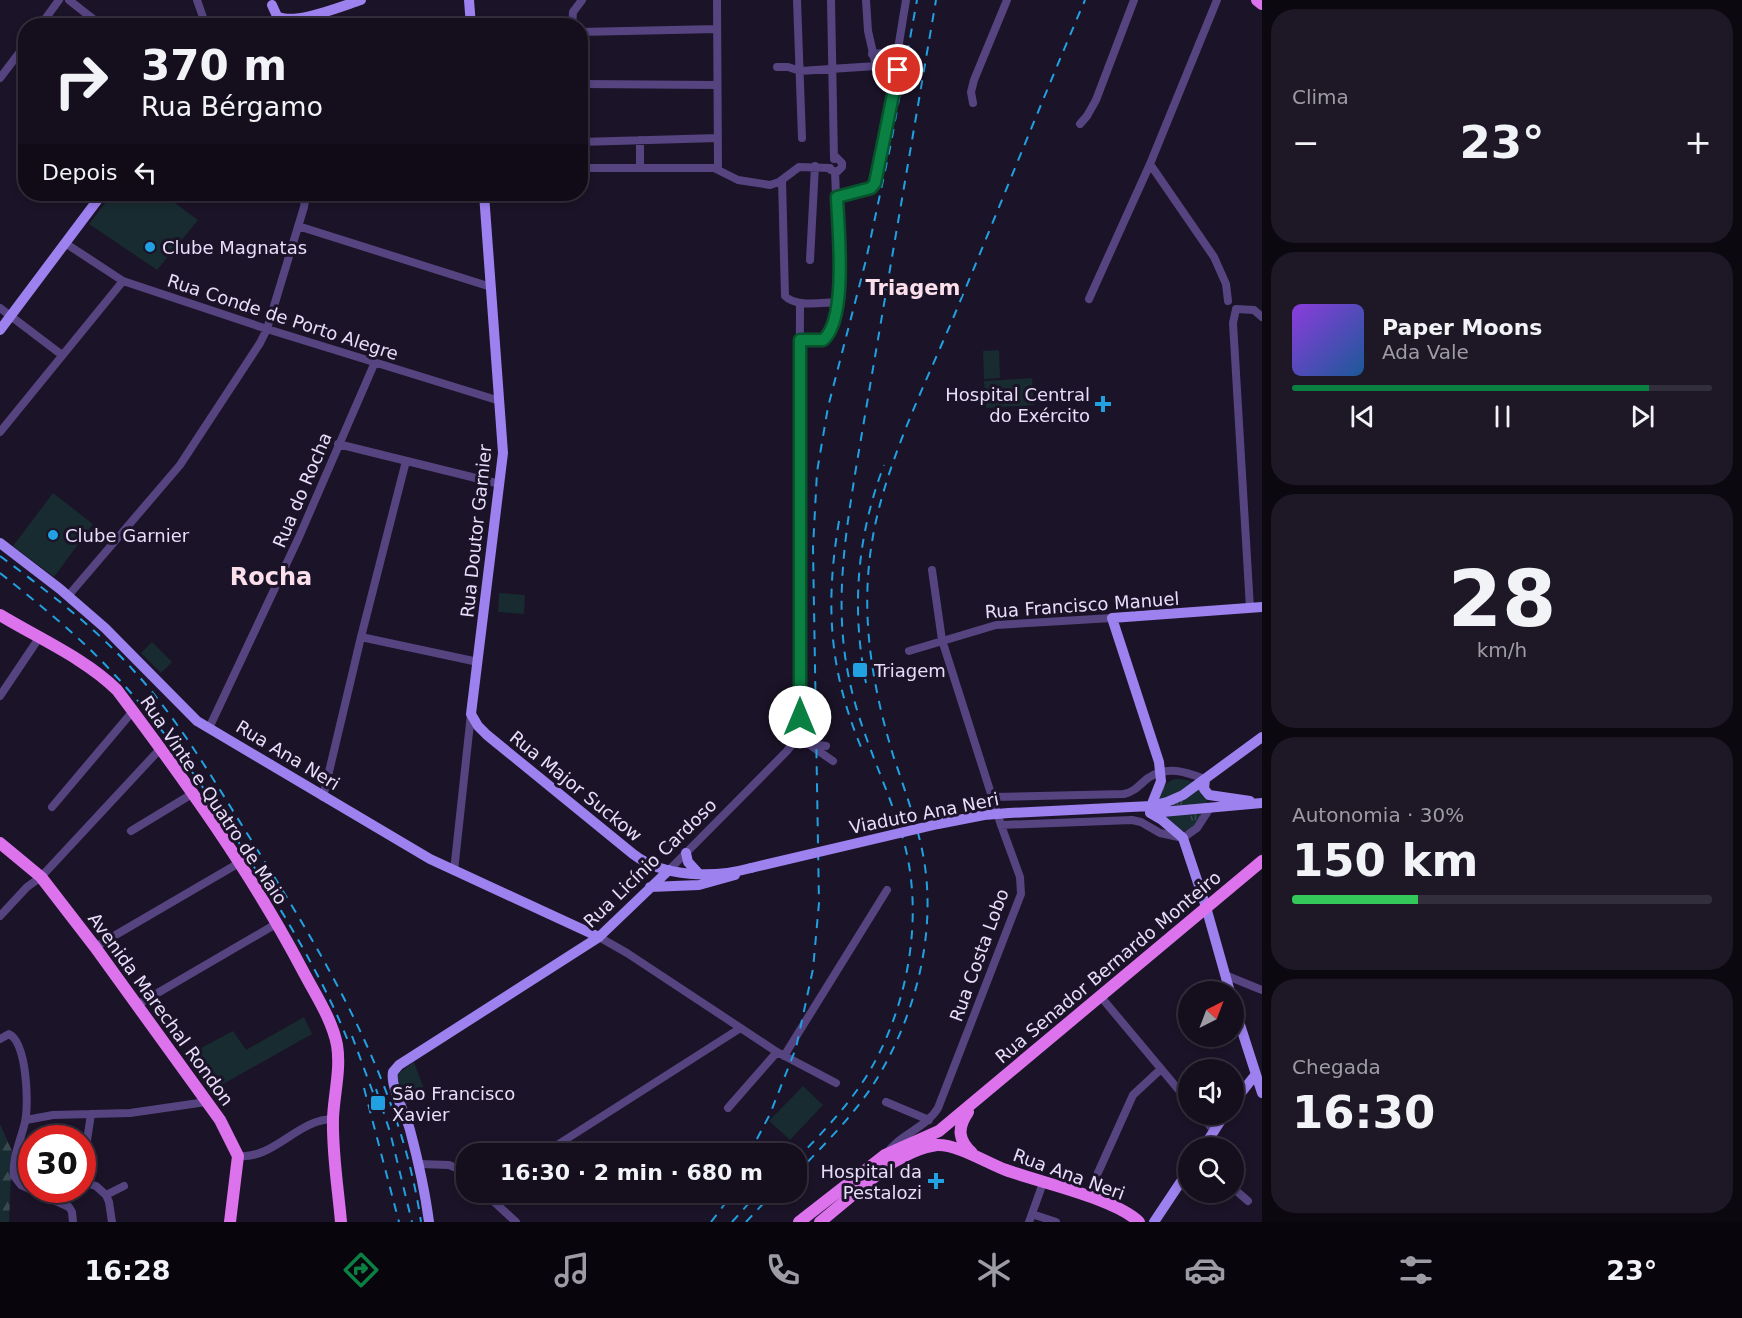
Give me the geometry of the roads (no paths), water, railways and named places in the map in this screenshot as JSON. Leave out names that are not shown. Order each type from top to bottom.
[{"type":"main road","points":[[295,18],[361,0]]},
{"type":"main road","points":[[470,0],[471,18]]},
{"type":"main road","points":[[1257,0],[1262,4]]},
{"type":"main road","points":[[272,3],[277,16],[282,18]]},
{"type":"main road","points":[[0,330],[97,201]]},
{"type":"main road","name":"Rua Doutor Garnier","points":[[471,714],[503,453],[485,201]]},
{"type":"main road","name":"Rua Ana Neri","points":[[0,543],[105,628],[189,714],[209,728],[414,850],[454,871],[598,937]]},
{"type":"main road","name":"Rua Francisco Manuel","points":[[1112,618],[1262,607]]},
{"type":"main road","name":"Rua Vinte e Quatro de Maio","points":[[0,615],[98,672],[117,690],[161,748],[276,924],[326,1015],[334,1035],[338,1057],[333,1119],[341,1222]]},
{"type":"main road","points":[[1112,618],[1159,762],[1161,772],[1159,790],[1153,812]]},
{"type":"main road","name":"Rua Major Suckow","points":[[471,714],[478,726],[505,750],[633,854],[650,866],[669,870]]},
{"type":"main road","points":[[1153,812],[1205,779],[1262,737]]},
{"type":"main road","points":[[1205,779],[1203,786],[1209,795],[1259,803]]},
{"type":"main road","points":[[1153,812],[1259,803]]},
{"type":"main road","name":"Viaduto Ana Neri","points":[[669,870],[699,873],[747,869],[984,815],[1131,806],[1153,812]]},
{"type":"main road","points":[[1153,812],[1183,838],[1206,907],[1227,981]]},
{"type":"main road","name":"Avenida Marechal Rondon","points":[[0,843],[41,877],[95,947],[220,1120],[238,1156]]},
{"type":"main road","points":[[686,853],[688,862],[699,873]]},
{"type":"main road","name":"Rua Senador Bernardo Monteiro","points":[[799,1222],[885,1155],[939,1131],[1262,861]]},
{"type":"main road","points":[[650,866],[650,887]]},
{"type":"main road","name":"Viaduto Ana Neri","points":[[650,887],[699,885],[731,877],[747,869]]},
{"type":"main road","name":"Rua Licínio Cardoso","points":[[419,1164],[409,1126],[393,1082],[393,1072],[399,1065],[598,937],[669,870]]},
{"type":"main road","points":[[1244,1037],[1262,1093]]},
{"type":"main road","points":[[1244,1089],[1256,1074]]},
{"type":"main road","points":[[976,1100],[961,1122],[961,1140],[968,1149],[986,1162]]},
{"type":"main road","points":[[1210,1137],[1218,1125]]},
{"type":"main road","name":"Rua Ana Neri","points":[[820,1222],[890,1164],[916,1151],[937,1145],[952,1147],[986,1162],[1087,1197],[1118,1209],[1139,1222]]},
{"type":"main road","points":[[230,1222],[238,1156]]},
{"type":"main road","points":[[419,1164],[429,1222]]},
{"type":"main road","points":[[1154,1222],[1178,1186]]},
{"type":"street","points":[[46,18],[59,0]]},
{"type":"street","points":[[69,0],[92,18]]},
{"type":"street","points":[[197,0],[203,18]]},
{"type":"street","points":[[573,18],[573,12],[582,0]]},
{"type":"street","points":[[717,0],[718,168]]},
{"type":"street","points":[[797,0],[802,138]]},
{"type":"street","points":[[800,340],[825,339],[838,302],[840,286],[837,197],[833,166],[834,68],[831,0]]},
{"type":"street","points":[[866,0],[872,54],[876,66]]},
{"type":"street","points":[[872,54],[892,52],[898,49],[906,0]]},
{"type":"street","points":[[973,103],[971,92],[974,80],[1007,0]]},
{"type":"street","points":[[1080,124],[1088,116],[1096,100],[1134,0]]},
{"type":"street","points":[[1089,299],[1150,164],[1217,0]]},
{"type":"street","points":[[306,18],[317,13]]},
{"type":"street","points":[[588,32],[717,29]]},
{"type":"street","points":[[0,78],[18,54]]},
{"type":"street","points":[[777,67],[788,67],[800,71],[876,66],[895,67],[898,73],[876,179],[871,188],[837,197]]},
{"type":"street","points":[[588,84],[717,85]]},
{"type":"street","points":[[588,142],[718,138]]},
{"type":"street","points":[[640,140],[640,168]]},
{"type":"street","points":[[1150,164],[1214,257],[1226,284],[1228,301]]},
{"type":"street","points":[[810,260],[815,166]]},
{"type":"street","points":[[588,168],[718,168],[742,181],[770,185],[782,180],[795,168],[833,166]]},
{"type":"street","points":[[782,180],[785,296],[792,302],[800,303],[838,302]]},
{"type":"street","points":[[68,596],[180,465],[254,352],[267,329],[304,201]]},
{"type":"street","points":[[298,226],[491,286]]},
{"type":"street","name":"Rua Conde de Porto Alegre","points":[[65,243],[123,281],[267,329],[500,401]]},
{"type":"street","points":[[0,432],[123,281]]},
{"type":"street","points":[[800,303],[800,717],[796,739],[826,746]]},
{"type":"street","points":[[0,308],[62,355]]},
{"type":"street","points":[[1250,608],[1233,323],[1236,309],[1254,310],[1262,317]]},
{"type":"street","name":"Rua do Rocha","points":[[209,728],[299,537],[375,362]]},
{"type":"street","points":[[338,444],[500,484]]},
{"type":"street","points":[[323,797],[406,461]]},
{"type":"street","name":"Rua Costa Lobo","points":[[885,1155],[893,1144],[929,1120],[938,1108],[1020,894],[1020,877],[942,640],[932,570]]},
{"type":"street","name":"Rua Francisco Manuel","points":[[909,651],[996,625],[1112,618]]},
{"type":"street","points":[[361,637],[478,662]]},
{"type":"street","points":[[0,696],[39,638]]},
{"type":"street","points":[[52,807],[133,711]]},
{"type":"street","name":"Rua Doutor Garnier","points":[[454,871],[471,714]]},
{"type":"street","name":"Rua Licínio Cardoso","points":[[669,870],[787,751],[796,739]]},
{"type":"street","points":[[807,743],[833,761]]},
{"type":"street","points":[[0,916],[27,887],[41,877],[161,748]]},
{"type":"street","points":[[993,797],[1124,794],[1134,791],[1146,780],[1161,772],[1180,770],[1205,779]]},
{"type":"street","points":[[131,831],[192,794]]},
{"type":"street","points":[[1001,825],[1132,820],[1141,822],[1160,833],[1183,838],[1197,828],[1210,808]]},
{"type":"street","points":[[1153,812],[1154,830]]},
{"type":"street","points":[[95,947],[238,863]]},
{"type":"street","points":[[728,1108],[780,1054],[887,890]]},
{"type":"street","points":[[137,1005],[276,924]]},
{"type":"street","points":[[598,937],[627,953],[739,1029],[780,1054],[836,1083]]},
{"type":"street","points":[[1225,975],[1262,990]]},
{"type":"street","points":[[1101,997],[1178,1089]]},
{"type":"street","points":[[560,1143],[739,1029]]},
{"type":"street","points":[[0,1039],[12,1035],[20,1051],[27,1089],[26,1120],[14,1161],[14,1176],[21,1185],[69,1208],[73,1222]]},
{"type":"street","points":[[1087,1197],[1133,1095],[1161,1069]]},
{"type":"street","points":[[26,1120],[53,1115],[130,1113],[206,1102]]},
{"type":"street","points":[[886,1102],[929,1120]]},
{"type":"street","points":[[89,1125],[91,1114]]},
{"type":"street","points":[[238,1156],[254,1156],[315,1121],[333,1119]]},
{"type":"street","points":[[1209,1125],[1214,1131]]},
{"type":"street","points":[[419,1164],[449,1165],[456,1168]]},
{"type":"street","points":[[1043,1183],[1030,1218],[1056,1222]]},
{"type":"street","points":[[96,1186],[106,1195],[112,1222]]},
{"type":"street","points":[[106,1195],[124,1186]]},
{"type":"street","points":[[1244,1198],[1248,1201]]},
{"type":"street","points":[[495,1203],[516,1222]]},
{"type":"railway","points":[[755,1143],[770,1114],[796,1048],[813,969],[819,903],[813,548],[817,472],[828,407],[866,260],[891,143],[917,0]]},
{"type":"railway","points":[[807,1148],[850,1099],[866,1077],[880,1051],[901,995],[912,935],[913,904],[905,846],[855,704],[845,655],[842,600],[845,545],[853,490],[936,0]]},
{"type":"railway","points":[[807,1162],[854,1111],[887,1061],[912,1002],[925,940],[928,908],[921,845],[886,729],[870,650],[867,596],[872,542],[878,513],[906,427],[1085,0]]},
{"type":"railway","points":[[866,683],[859,627],[859,572],[868,518],[884,465]]},
{"type":"railway","points":[[839,521],[832,580],[833,636],[842,691],[861,747]]},
{"type":"railway","points":[[0,556],[70,610],[119,655],[165,708],[218,787],[300,920],[353,1016],[376,1066],[395,1117],[410,1169],[421,1222]]},
{"type":"railway","points":[[0,573],[86,645],[133,695],[171,742],[223,818],[295,934],[330,1000],[350,1046]]},
{"type":"railway","points":[[352,1036],[375,1098]]},
{"type":"railway","points":[[364,1088],[399,1222]]},
{"type":"railway","points":[[376,1089],[390,1132],[412,1222]]},
{"type":"railway","points":[[711,1222],[726,1203]]},
{"type":"railway","points":[[732,1222],[749,1203]]},
{"type":"railway","points":[[746,1222],[764,1203]]},
{"type":"place","name":"Clube Magnatas","points":[[150,247]]},
{"type":"place","name":"Hospital Central do Exército","points":[[1103,404]]},
{"type":"place","name":"Clube Garnier","points":[[53,535]]},
{"type":"place","name":"Triagem","points":[[860,670]]},
{"type":"place","name":"São Francisco Xavier","points":[[378,1103]]},
{"type":"place","name":"Hospital da Pestalozi","points":[[936,1181]]},
{"type":"district","name":"Triagem","points":[[913,288]]},
{"type":"district","name":"Rocha","points":[[271,577]]}]
